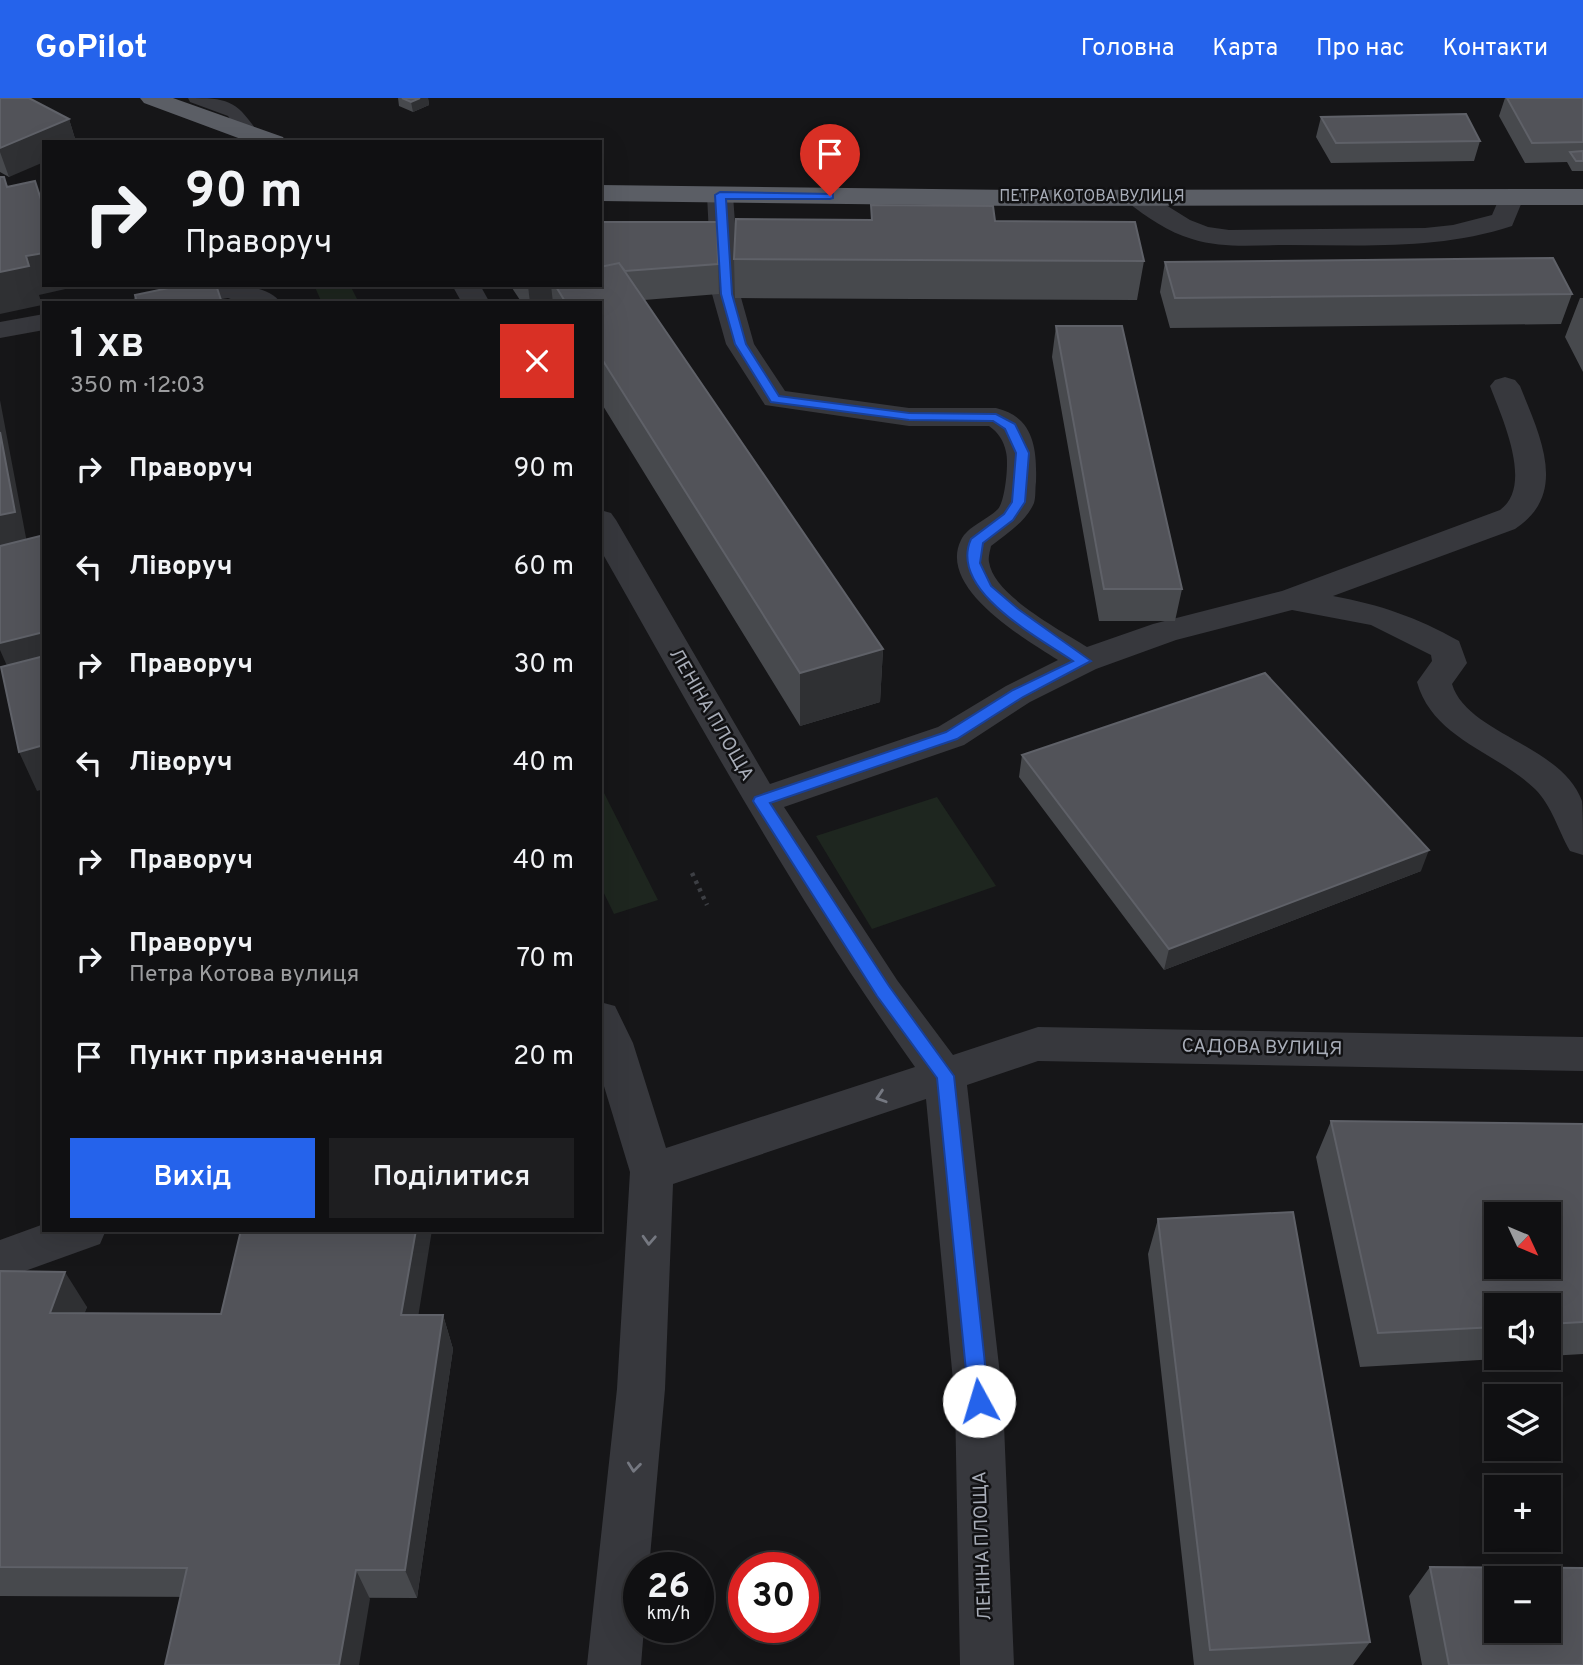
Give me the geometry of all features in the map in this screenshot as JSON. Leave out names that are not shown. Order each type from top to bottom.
[{"type":"highway","points":[[152,98],[204,120],[268,140]]},
{"type":"highway","name":"ПЕТРА КОТОВА ВУЛИЦЯ","points":[[602,193],[1583,198]]},
{"type":"street","points":[[720,195],[726,294],[740,344],[775,399],[909,416],[996,417],[1011,427],[1023,453],[1019,502],[1008,517],[976,542],[973,563],[985,588],[1013,613],[1084,661]]},
{"type":"street","points":[[1136,197],[1177,225],[1212,236],[1320,237],[1453,236],[1478,231],[1503,220],[1511,197]]},
{"type":"street","points":[[157,301],[230,289],[262,301]]},
{"type":"street","points":[[0,330],[42,322]]},
{"type":"street","points":[[761,801],[951,736],[1018,694],[1084,661],[1165,632],[1292,599],[1504,522],[1523,508],[1531,488],[1527,447],[1505,386]]},
{"type":"street","name":"ЛЕНІНА ПЛОЩА","points":[[602,523],[761,801],[883,991],[945,1076],[979,1401],[987,1665]]},
{"type":"street","points":[[1292,599],[1379,616],[1421,634],[1447,649],[1450,663],[1434,682],[1434,693],[1448,711],[1548,780],[1579,828],[1583,841]]},
{"type":"street","points":[[604,1035],[652,1172],[641,1389],[614,1665]]},
{"type":"street","name":"САДОВА ВУЛИЦЯ","points":[[652,1172],[1038,1044],[1583,1054]]},
{"type":"street","points":[[0,1260],[78,1232]]},
{"type":"lane","points":[[197,98],[235,112],[250,134]]},
{"type":"path","points":[[692,873],[707,905]]},
{"type":"shaded area","points":[[315,287],[351,287],[358,301],[321,301]]},
{"type":"shaded area","points":[[602,789],[658,900],[614,914],[602,889]]},
{"type":"shaded area","points":[[937,797],[996,886],[872,929],[816,836]]},
{"type":"building","points":[[0,98],[29,98],[69,119],[0,148]]},
{"type":"building","points":[[402,98],[420,98],[411,102]]},
{"type":"building","points":[[1507,98],[1583,98],[1583,142],[1532,143]]},
{"type":"building","points":[[1466,114],[1480,141],[1336,143],[1321,117]]},
{"type":"building","points":[[1583,151],[1583,161],[1576,161],[1570,152]]},
{"type":"building","points":[[0,177],[4,177],[7,187],[35,181],[42,203],[42,253],[26,256],[29,266],[0,272]]},
{"type":"building","points":[[871,205],[993,206],[995,221],[1135,222],[1144,261],[734,259],[736,219],[872,220]]},
{"type":"building","points":[[602,222],[717,222],[718,264],[625,271],[619,263],[602,267]]},
{"type":"building","points":[[1553,258],[1572,294],[1175,298],[1165,262]]},
{"type":"building","points":[[619,263],[883,649],[800,673],[602,359],[602,301],[565,301],[556,287],[602,287],[602,267]]},
{"type":"building","points":[[173,287],[217,287],[221,301],[136,301],[135,295]]},
{"type":"building","points":[[1056,326],[1122,326],[1182,589],[1104,589]]},
{"type":"building","points":[[0,432],[15,512],[0,515]]},
{"type":"building","points":[[42,536],[42,632],[0,643],[0,546]]},
{"type":"building","points":[[42,657],[42,746],[19,752],[1,667]]},
{"type":"building","points":[[1265,673],[1429,850],[1169,949],[1022,755]]},
{"type":"building","points":[[1331,1121],[1583,1124],[1583,1322],[1561,1323],[1561,1293],[1484,1293],[1484,1328],[1378,1333]]},
{"type":"building","points":[[1293,1212],[1370,1642],[1210,1650],[1158,1219]]},
{"type":"building","points":[[241,1232],[416,1232],[401,1315],[443,1315],[405,1570],[356,1570],[339,1665],[165,1665],[187,1568],[0,1567],[0,1271],[65,1272],[50,1313],[221,1314]]},
{"type":"building","points":[[1430,1567],[1484,1567],[1484,1643],[1561,1643],[1561,1568],[1583,1568],[1583,1665],[1449,1665]]},
{"type":"route","points":[[830,196],[720,195],[726,294],[740,344],[775,399],[909,416],[996,417],[1011,427],[1023,453],[1019,502],[1008,517],[976,542],[973,563],[985,588],[1013,613],[1084,661],[1018,694],[951,736],[761,801],[883,991],[945,1076],[979,1401]]}]
